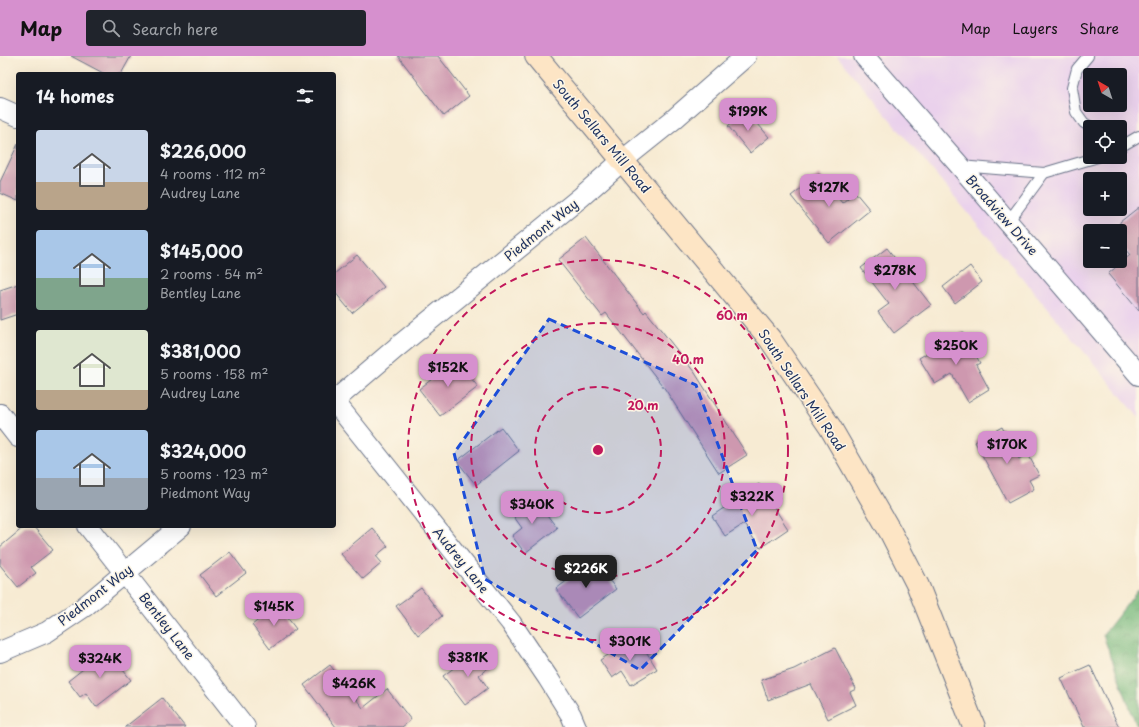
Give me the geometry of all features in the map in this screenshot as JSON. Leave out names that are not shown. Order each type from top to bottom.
[{"type":"main road","name":"South Sellars Mill Road","points":[[536,56],[770,339],[830,427],[891,533],[918,586],[974,727]]},
{"type":"street","name":"Piedmont Way","points":[[336,399],[396,348],[673,120],[746,56]]},
{"type":"street","name":"Broadview Drive","points":[[864,56],[1139,375]]},
{"type":"street","points":[[0,108],[16,115]]},
{"type":"street","name":"Audrey Lane","points":[[336,404],[511,623],[548,678],[571,715],[576,727]]},
{"type":"street","points":[[0,414],[16,434]]},
{"type":"street","name":"Bentley Lane","points":[[90,528],[245,727]]},
{"type":"street","name":"Piedmont Way","points":[[0,652],[47,632],[84,606],[179,528]]},
{"type":"lane","points":[[1083,122],[1076,112],[1072,88],[1077,69],[1088,56]]},
{"type":"lane","points":[[1127,143],[1136,138]]},
{"type":"lane","points":[[960,166],[1044,173],[1083,161]]},
{"type":"lane","points":[[1008,222],[1044,173]]},
{"type":"highlighted area","points":[[549,319],[696,385],[757,550],[640,670],[485,579],[454,453]]},
{"type":"shaded area","points":[[837,56],[1139,56],[1139,418]]},
{"type":"green space","points":[[1139,589],[1139,727],[1137,727],[1103,635]]},
{"type":"building","points":[[71,56],[131,56],[122,72],[101,72]]},
{"type":"building","points":[[398,56],[438,56],[469,96],[444,116]]},
{"type":"building","points":[[746,110],[769,137],[750,153],[728,126]]},
{"type":"building","points":[[16,148],[16,200],[0,193],[0,182]]},
{"type":"building","points":[[819,174],[842,203],[855,192],[870,210],[829,243],[791,196]]},
{"type":"building","points":[[1139,207],[1139,311],[1108,274],[1115,268],[1127,268],[1127,258],[1130,255],[1127,251],[1127,224],[1120,224],[1120,222]]},
{"type":"building","points":[[586,238],[644,313],[646,311],[695,373],[747,455],[719,473],[665,389],[606,313],[602,316],[558,260]]},
{"type":"building","points":[[887,248],[931,305],[894,333],[878,312],[889,304],[861,268]]},
{"type":"building","points":[[357,255],[384,287],[352,313],[336,293],[336,272]]},
{"type":"building","points":[[970,266],[982,282],[955,303],[943,287]]},
{"type":"building","points":[[16,285],[16,315],[0,320],[0,290]]},
{"type":"building","points":[[963,332],[980,363],[976,365],[989,389],[968,402],[952,374],[935,384],[919,358]]},
{"type":"building","points":[[457,360],[478,387],[440,416],[419,389]]},
{"type":"building","points":[[501,427],[519,451],[476,485],[457,461]]},
{"type":"building","points":[[1002,427],[1019,459],[1028,454],[1039,475],[1029,480],[1034,489],[1008,503],[975,442]]},
{"type":"building","points":[[759,484],[788,529],[760,548],[744,524],[725,536],[712,516]]},
{"type":"building","points":[[534,498],[557,528],[525,553],[512,536],[522,528],[512,514]]},
{"type":"building","points":[[23,528],[35,528],[53,550],[31,567],[36,573],[18,587],[0,565],[0,547]]},
{"type":"building","points":[[372,528],[388,546],[376,556],[382,563],[363,579],[341,554]]},
{"type":"building","points":[[230,552],[246,573],[216,596],[200,575]]},
{"type":"building","points":[[594,560],[616,589],[578,618],[556,589]]},
{"type":"building","points":[[421,588],[442,616],[418,635],[396,606]]},
{"type":"building","points":[[278,605],[296,629],[270,649],[252,625]]},
{"type":"building","points":[[637,637],[657,669],[631,685],[622,671],[612,678],[600,660]]},
{"type":"building","points":[[835,648],[856,689],[850,692],[856,705],[828,719],[811,684],[768,700],[761,680],[794,669]]},
{"type":"building","points":[[107,650],[131,680],[96,707],[86,693],[80,697],[68,681]]},
{"type":"building","points":[[475,652],[488,668],[479,675],[488,688],[465,705],[443,676]]},
{"type":"building","points":[[330,665],[363,708],[387,689],[411,720],[402,727],[336,727],[304,685]]},
{"type":"building","points":[[1090,665],[1119,727],[1084,727],[1061,678]]},
{"type":"building","points":[[162,698],[185,727],[125,727]]}]
